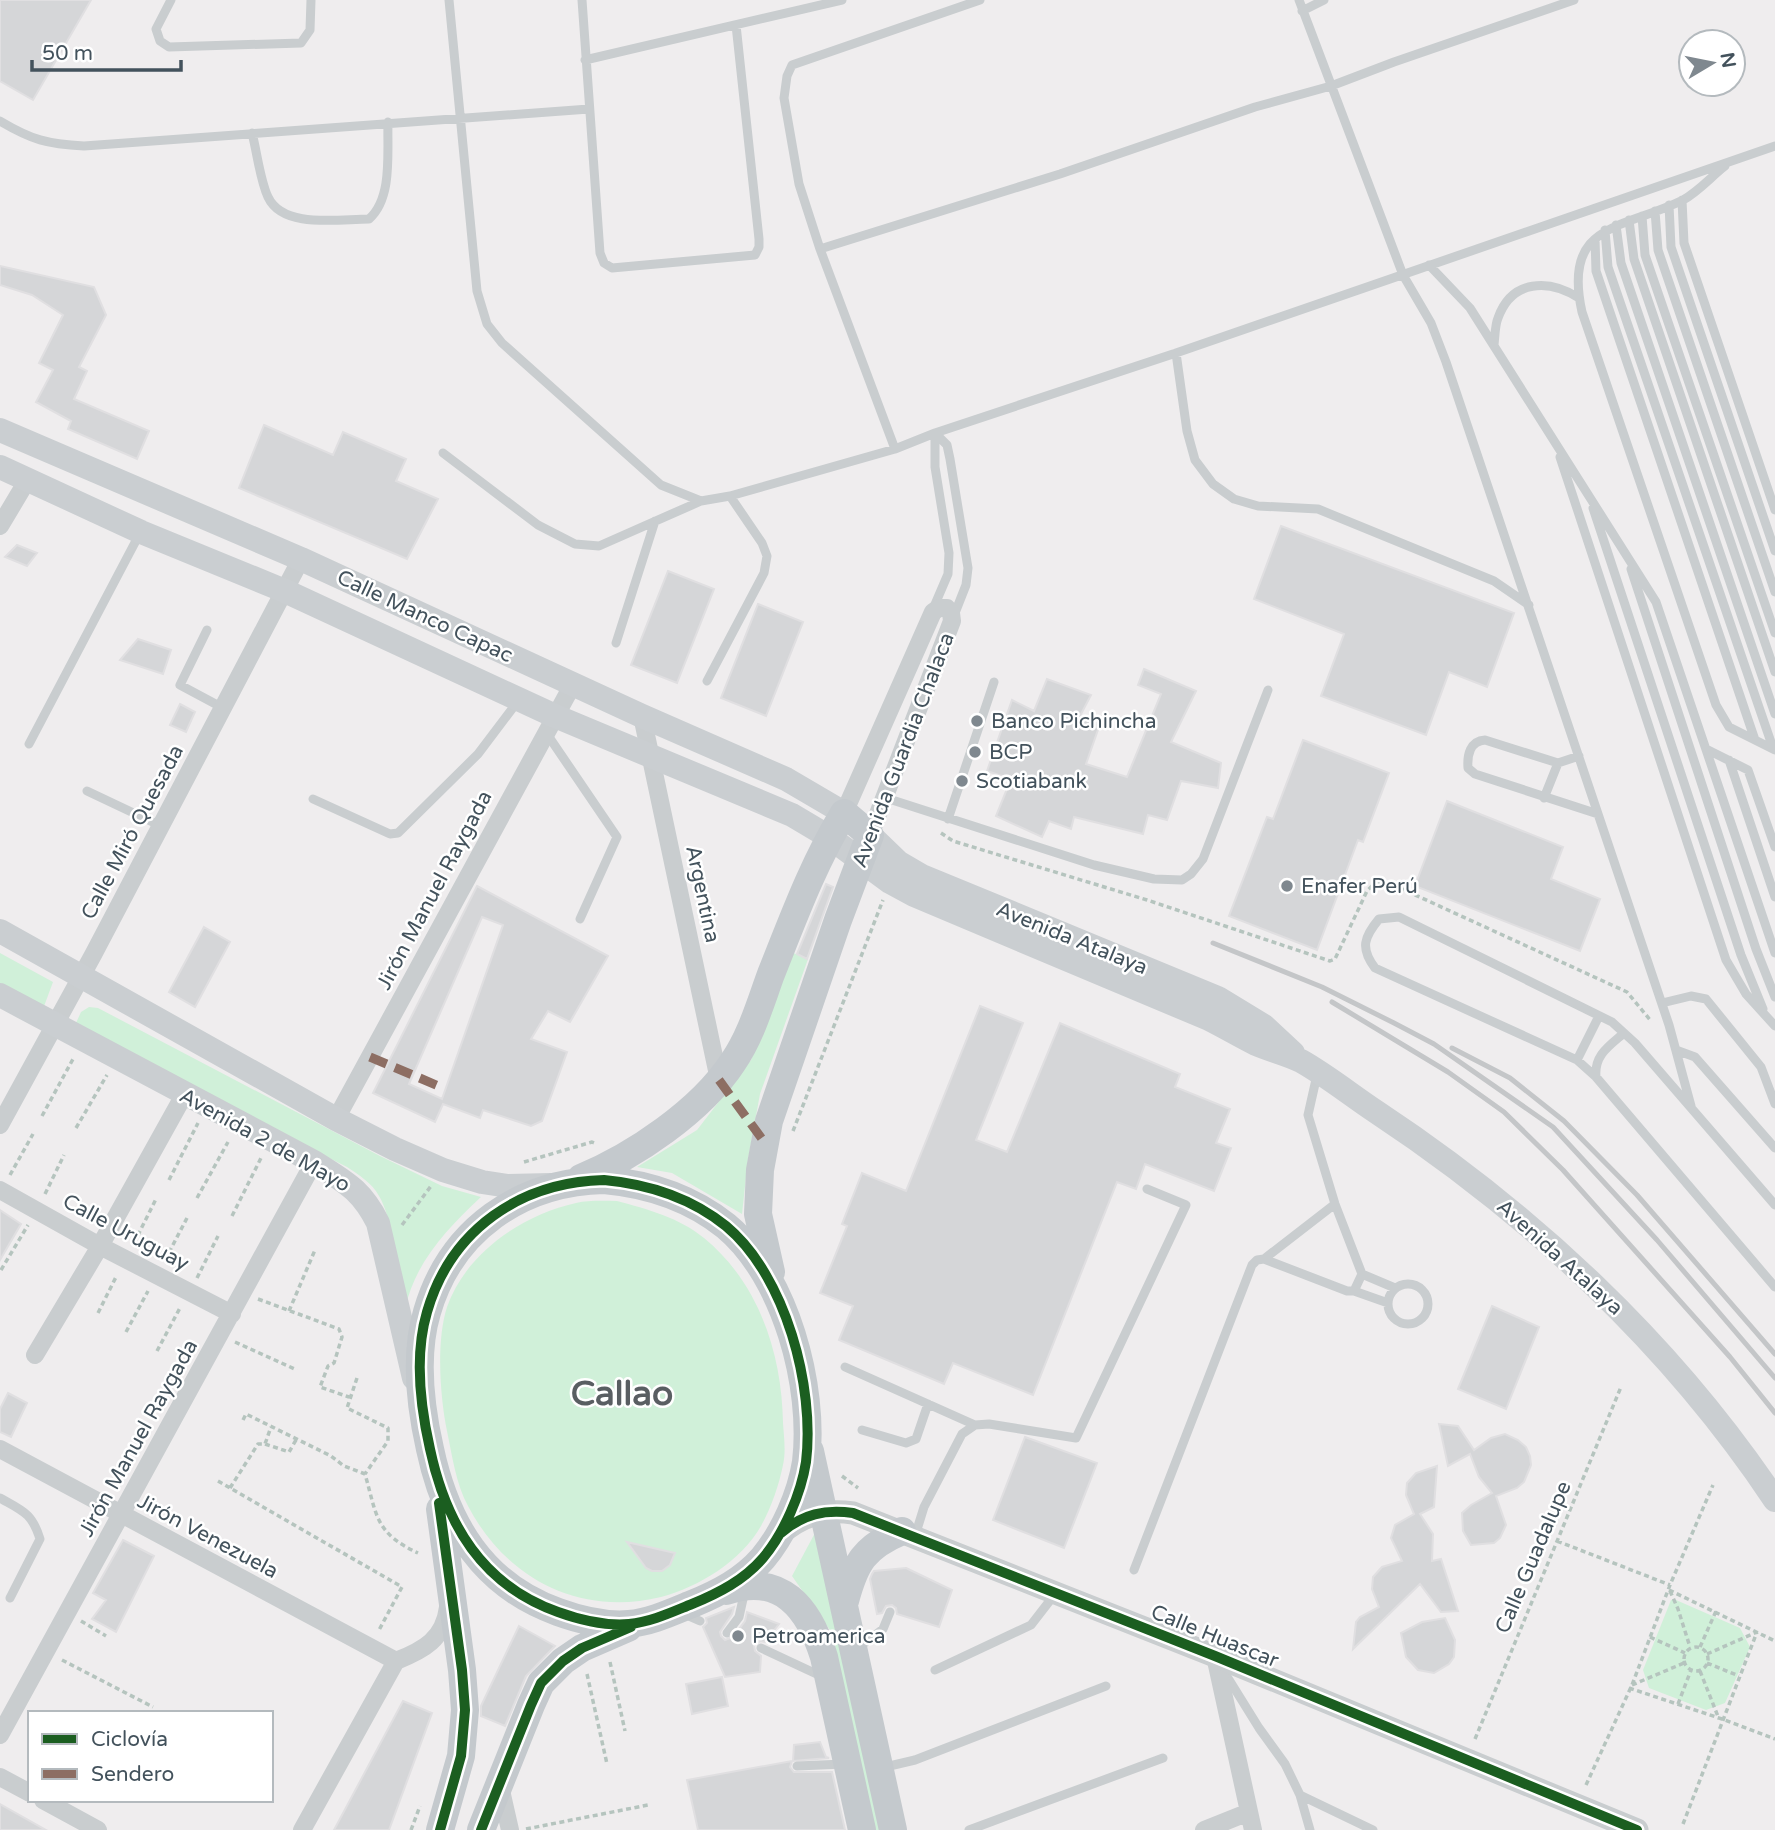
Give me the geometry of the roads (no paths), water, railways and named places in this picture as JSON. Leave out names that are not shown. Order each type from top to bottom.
[{"type":"main road","name":"Calle Manco Capac","points":[[0,430],[301,559],[642,716],[786,779],[844,813]]},
{"type":"main road","name":"Calle Manco Capac","points":[[0,467],[141,532],[285,591],[519,699],[550,724],[650,755],[792,815],[829,837]]},
{"type":"main road","name":"Avenida Guardia Chalaca","points":[[566,1184],[603,1170],[678,1119],[733,1063],[749,1034],[808,878],[844,813]]},
{"type":"main road","name":"Avenida Atalaya","points":[[844,813],[890,882],[914,895],[1209,1019],[1309,1067]]},
{"type":"main road","name":"Avenida Atalaya","points":[[829,837],[865,848],[922,876],[1218,998],[1264,1026],[1309,1067],[1438,1152],[1523,1219],[1618,1308],[1703,1404],[1775,1500]]},
{"type":"main road","name":"Avenida Guardia Chalaca","points":[[807,1434],[798,1362],[765,1253],[758,1214],[760,1170],[777,1096],[865,848]]},
{"type":"main road","points":[[0,931],[336,1119],[443,1170],[482,1182],[508,1186],[604,1180],[632,1182],[684,1200],[726,1227],[747,1248],[778,1294]]},
{"type":"main road","name":"Avenida 2 de Mayo","points":[[0,995],[314,1162],[355,1189],[368,1203],[377,1223],[423,1418]]},
{"type":"main road","points":[[440,1830],[455,1782],[464,1734],[465,1710],[451,1584],[423,1418],[420,1383],[426,1313],[448,1264],[461,1244],[482,1224],[504,1208],[530,1195],[566,1184]]},
{"type":"main road","points":[[432,1460],[446,1504],[456,1525],[486,1566],[505,1583],[548,1608],[571,1616],[629,1624],[683,1612],[729,1587],[764,1556],[778,1536],[795,1501],[805,1464],[807,1434]]},
{"type":"main road","points":[[807,1434],[893,1830]]},
{"type":"main road","points":[[845,1604],[852,1573],[861,1559],[887,1537],[909,1533]]},
{"type":"main road","points":[[481,1830],[541,1683],[563,1661],[593,1643],[683,1612],[745,1586],[777,1590],[798,1606],[817,1635],[862,1830]]},
{"type":"street","points":[[0,526],[28,479]]},
{"type":"street","name":"Calle Miró Quesada","points":[[0,1125],[82,976],[301,559]]},
{"type":"street","name":"Avenida Guardia Chalaca","points":[[844,813],[933,612],[939,608],[947,608],[952,621],[865,848]]},
{"type":"street","name":"Jirón Manuel Raygada","points":[[336,1119],[573,684]]},
{"type":"street","name":"Argentina","points":[[642,716],[719,1080]]},
{"type":"street","points":[[887,718],[912,728]]},
{"type":"street","points":[[35,1355],[184,1095]]},
{"type":"street","name":"Jirón Manuel Raygada","points":[[0,1735],[314,1162]]},
{"type":"street","name":"Calle Uruguay","points":[[1,1191],[232,1314]]},
{"type":"street","name":"Jirón Venezuela","points":[[0,1450],[396,1661]]},
{"type":"street","name":"Calle Huascar","points":[[778,1536],[807,1516],[824,1511],[853,1513],[1215,1656],[1637,1830]]},
{"type":"street","points":[[302,1830],[396,1661],[417,1653],[439,1635],[446,1619],[451,1584]]},
{"type":"street","points":[[1215,1656],[1253,1830]]},
{"type":"street","points":[[0,1777],[28,1792]]},
{"type":"street","points":[[500,1782],[510,1830]]},
{"type":"street","points":[[47,1802],[98,1830]]},
{"type":"street","points":[[1205,1830],[1249,1812]]},
{"type":"lane","points":[[171,0],[156,29],[160,41],[169,47],[301,43],[310,30],[311,0]]},
{"type":"lane","points":[[449,0],[477,291],[487,324],[502,343],[661,485],[701,501]]},
{"type":"lane","points":[[582,0],[584,60],[600,253],[604,263],[612,268],[755,255],[759,239],[736,25]]},
{"type":"lane","points":[[584,60],[842,0]]},
{"type":"lane","points":[[895,449],[820,249],[799,184],[784,98],[787,76],[792,65],[980,0]]},
{"type":"lane","points":[[1299,0],[1403,275],[1431,323],[1446,362],[1662,1003],[1691,1106]]},
{"type":"lane","points":[[1302,11],[1324,0]]},
{"type":"lane","points":[[820,249],[1060,174],[1255,107],[1331,86],[1574,0]]},
{"type":"lane","points":[[0,121],[25,135],[51,144],[84,146],[589,109]]},
{"type":"lane","points":[[252,133],[268,196],[278,211],[294,219],[369,219],[377,212],[385,189],[388,122]]},
{"type":"lane","points":[[443,453],[538,525],[575,544],[599,546],[701,501],[730,496],[895,449],[934,433],[1176,353],[1775,147]]},
{"type":"lane","points":[[1729,162],[1682,200],[1605,230],[1586,247],[1578,266],[1576,288],[1716,705],[1729,727],[1774,749]]},
{"type":"lane","points":[[1682,200],[1684,243],[1775,510]]},
{"type":"lane","points":[[1669,205],[1671,247],[1775,551]]},
{"type":"lane","points":[[1655,211],[1658,250],[1775,592]]},
{"type":"lane","points":[[1642,216],[1646,255],[1775,633]]},
{"type":"lane","points":[[1629,220],[1634,259],[1775,672]]},
{"type":"lane","points":[[1616,225],[1621,263],[1775,714]]},
{"type":"lane","points":[[1605,230],[1608,267],[1774,749]]},
{"type":"lane","points":[[1595,239],[1596,271],[1755,740]]},
{"type":"lane","points":[[1429,265],[1470,308],[1656,602],[1775,953]]},
{"type":"lane","points":[[1494,345],[1497,318],[1506,303],[1519,290],[1541,284],[1563,288],[1579,298]]},
{"type":"lane","points":[[1176,353],[1187,431],[1195,460],[1213,484],[1234,499],[1258,506],[1318,509],[1494,581],[1529,604]]},
{"type":"lane","points":[[933,612],[948,574],[949,553],[935,467],[934,433]]},
{"type":"lane","points":[[934,433],[947,445],[968,568],[966,585],[952,621]]},
{"type":"lane","points":[[1555,442],[1726,960],[1746,994],[1775,1026]]},
{"type":"lane","points":[[1588,494],[1741,955],[1767,1017]]},
{"type":"lane","points":[[707,681],[764,573],[767,556],[762,543],[730,496]]},
{"type":"lane","points":[[616,643],[655,521]]},
{"type":"lane","points":[[29,744],[141,532]]},
{"type":"lane","points":[[1626,554],[1756,949],[1775,997]]},
{"type":"lane","points":[[208,630],[180,685],[223,708]]},
{"type":"lane","points":[[948,819],[994,682]]},
{"type":"lane","points":[[886,798],[1094,865],[1154,879],[1182,880],[1191,874],[1203,859],[1268,690]]},
{"type":"lane","points":[[313,799],[390,834],[398,833],[478,754],[519,699]]},
{"type":"lane","points":[[550,724],[617,837],[580,919]]},
{"type":"lane","points":[[1579,756],[1558,763],[1485,740],[1472,744],[1467,761],[1468,768],[1475,774],[1598,814]]},
{"type":"lane","points":[[1706,749],[1748,770],[1775,847]]},
{"type":"lane","points":[[1729,760],[1775,897]]},
{"type":"lane","points":[[1544,798],[1558,763]]},
{"type":"lane","points":[[87,792],[161,826]]},
{"type":"lane","points":[[1775,1205],[1691,1106],[1612,1022],[1399,917],[1379,919],[1366,935],[1366,956],[1375,968],[1577,1060],[1596,1077],[1775,1287]]},
{"type":"lane","points":[[1662,1003],[1691,996],[1706,999],[1761,1067],[1775,1104]]},
{"type":"lane","points":[[1577,1060],[1599,1016]]},
{"type":"lane","points":[[1596,1077],[1595,1067],[1600,1055],[1624,1033]]},
{"type":"lane","points":[[1676,1050],[1695,1057],[1775,1148]]},
{"type":"lane","points":[[1309,1067],[1308,1115],[1335,1204],[1362,1274],[1395,1288]]},
{"type":"lane","points":[[909,1533],[962,1434],[975,1425],[989,1423],[1076,1438],[1186,1205],[1147,1189]]},
{"type":"lane","points":[[1134,1570],[1252,1265],[1257,1260],[1264,1259],[1335,1204]]},
{"type":"lane","points":[[1264,1259],[1347,1292],[1354,1291],[1388,1303]]},
{"type":"lane","points":[[1354,1291],[1362,1274]]},
{"type":"lane","points":[[1412,1284],[1426,1295],[1428,1304],[1421,1320],[1412,1324],[1395,1320],[1388,1303],[1395,1288],[1412,1284]]},
{"type":"lane","points":[[845,1367],[975,1425]]},
{"type":"lane","points":[[862,1430],[906,1443],[913,1441],[928,1404]]},
{"type":"lane","points":[[0,1498],[29,1514],[40,1539],[10,1598]]},
{"type":"lane","points":[[727,1633],[739,1617],[745,1586]]},
{"type":"lane","points":[[935,1670],[1031,1625],[1056,1593]]},
{"type":"lane","points":[[854,1651],[883,1629],[890,1612]]},
{"type":"lane","points":[[761,1648],[828,1679]]},
{"type":"lane","points":[[1215,1656],[1259,1728],[1285,1764],[1300,1795],[1310,1830]]},
{"type":"lane","points":[[880,1768],[915,1760],[1106,1686]]},
{"type":"lane","points":[[969,1830],[1163,1758]]},
{"type":"lane","points":[[797,1766],[847,1763]]},
{"type":"lane","points":[[1300,1795],[1373,1830]]},
{"type":"railway","points":[[1213,943],[1322,987],[1434,1044],[1553,1127],[1657,1240],[1775,1378]]},
{"type":"railway","points":[[1332,1002],[1448,1072],[1504,1112],[1563,1170],[1730,1357],[1775,1413]]},
{"type":"railway","points":[[1452,1048],[1510,1078],[1564,1121],[1637,1195],[1775,1354]]},
{"type":"place","name":"Banco Pichincha","points":[[977,721]]},
{"type":"place","name":"BCP","points":[[975,752]]},
{"type":"place","name":"Scotiabank","points":[[962,781]]},
{"type":"place","name":"Enafer Perú","points":[[1287,886]]},
{"type":"place","name":"Petroamerica","points":[[738,1636]]},
{"type":"district","name":"Callao","points":[[622,1393]]}]
